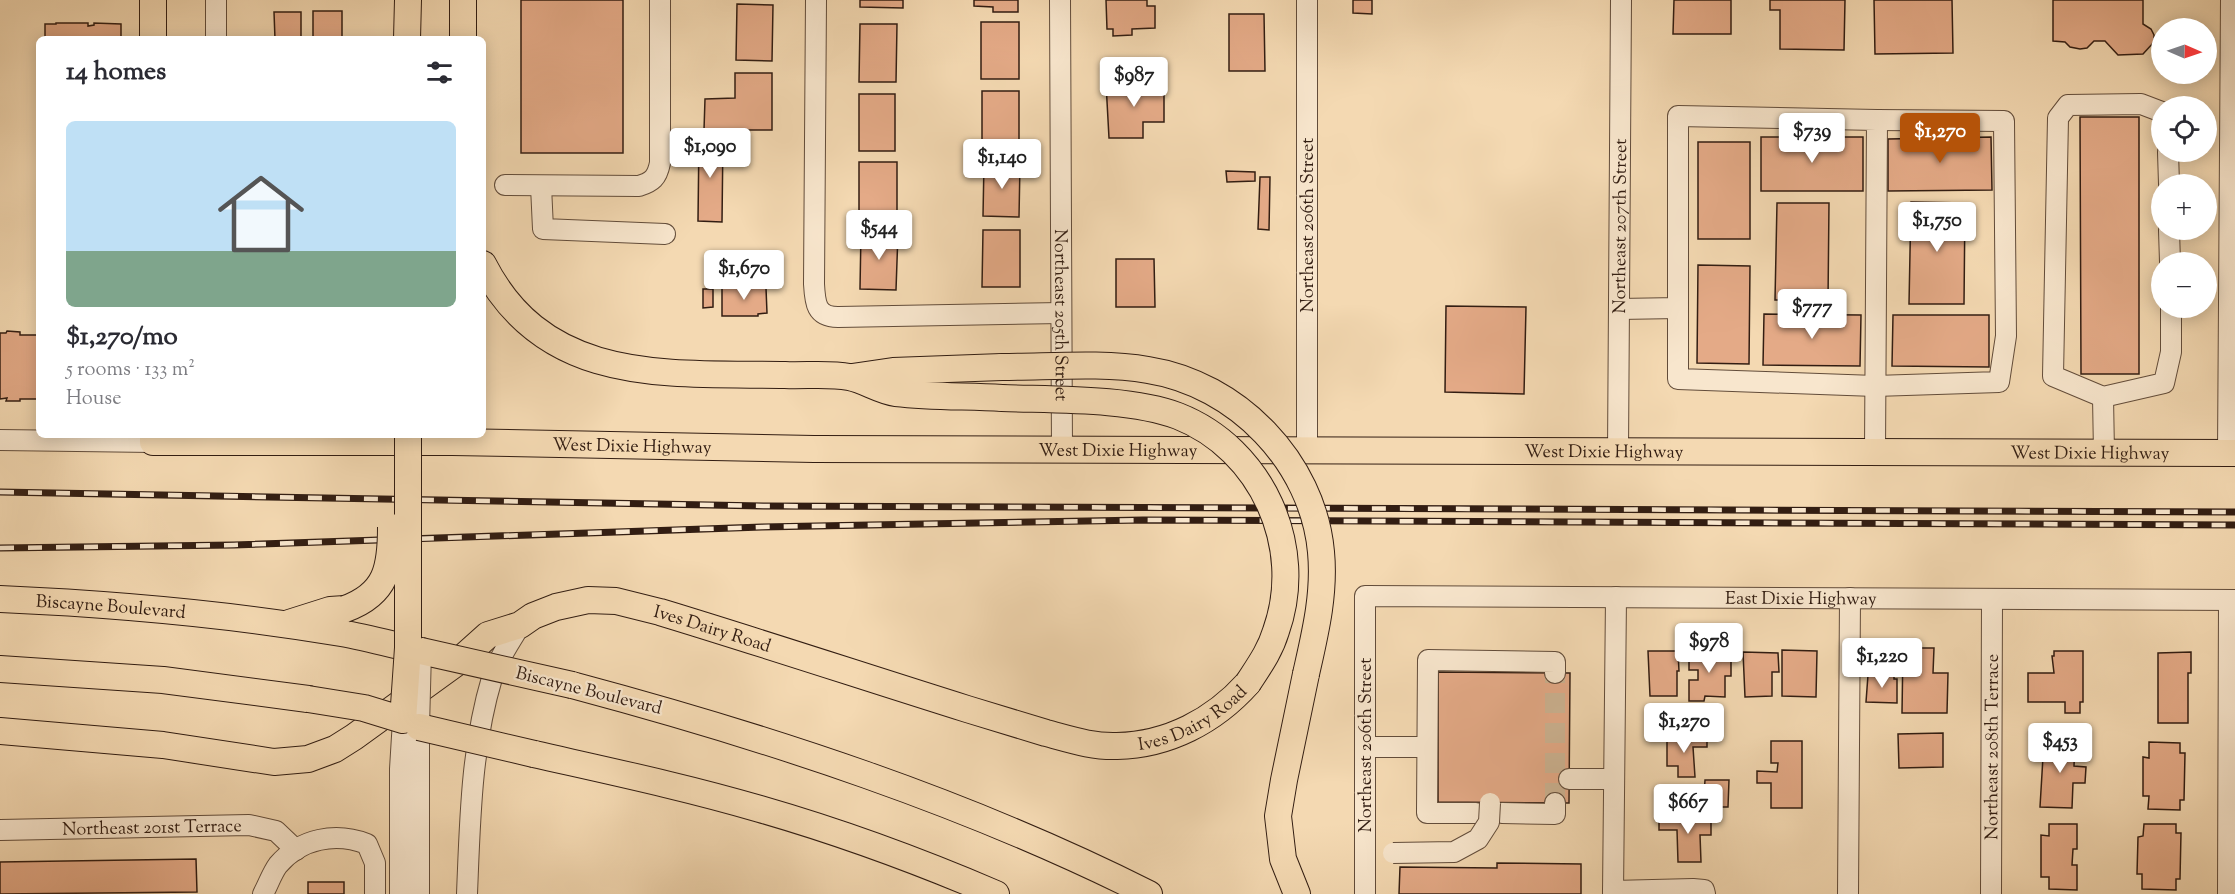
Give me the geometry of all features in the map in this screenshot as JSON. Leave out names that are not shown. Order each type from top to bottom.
[{"type":"main road","points":[[153,0],[153,36]]},
{"type":"main road","points":[[408,0],[408,36]]},
{"type":"main road","points":[[463,0],[463,36]]},
{"type":"main road","name":"Ives Dairy Road","points":[[0,731],[163,745],[274,762],[308,759],[335,749],[354,737],[459,661],[488,635],[520,625],[533,616],[556,607],[588,600],[616,601],[727,632],[999,719],[1100,746],[1136,745],[1153,742],[1181,732],[1218,711],[1248,683],[1263,660],[1277,630],[1284,599],[1286,568],[1276,519],[1263,489],[1244,463],[1206,431],[1178,416],[1162,411],[1109,403],[894,393],[849,377],[670,372],[616,366],[596,361],[562,347],[531,325],[504,298],[486,269]]},
{"type":"main road","points":[[849,377],[893,371],[1002,367],[1114,367],[1149,370],[1169,374],[1209,390],[1229,402],[1263,430],[1289,461],[1301,482],[1316,525],[1321,550],[1320,610],[1282,790],[1278,823],[1283,859],[1297,894]]},
{"type":"main road","name":"West Dixie Highway","points":[[153,438],[814,449],[2231,453]]},
{"type":"main road","points":[[408,438],[415,650],[411,723]]},
{"type":"main road","points":[[344,621],[384,578],[391,559],[391,524],[408,491]]},
{"type":"main road","name":"Biscayne Boulevard","points":[[0,599],[136,608],[283,625],[330,610],[344,621],[415,650],[572,685],[733,729],[864,774],[1015,833],[1149,894]]},
{"type":"main road","points":[[0,669],[163,680],[364,708],[411,723],[655,781],[771,812],[868,843],[996,894]]},
{"type":"street","points":[[216,0],[216,36]]},
{"type":"street","points":[[505,185],[639,186],[651,182],[657,175],[660,164],[660,0]]},
{"type":"street","points":[[816,0],[814,284],[816,308],[819,312],[838,318],[1061,313]]},
{"type":"street","name":"Northeast 205th Street","points":[[1060,0],[1062,449]]},
{"type":"street","name":"Northeast 206th Street","points":[[1307,0],[1307,450]]},
{"type":"street","name":"Northeast 207th Street","points":[[1618,452],[1621,0]]},
{"type":"street","points":[[2231,0],[2231,453]]},
{"type":"street","points":[[2151,108],[2141,104],[2068,105],[2058,118],[2053,376],[2103,397],[2164,383],[2172,352],[2171,318]]},
{"type":"street","points":[[1678,116],[1877,120],[2004,121],[2006,336],[1999,382],[1875,386],[1678,380],[1678,116]]},
{"type":"street","points":[[1875,452],[1877,120]]},
{"type":"street","points":[[541,186],[543,229],[665,234]]},
{"type":"street","points":[[1619,309],[1678,308]]},
{"type":"street","points":[[2103,397],[2104,453]]},
{"type":"street","name":"West Dixie Highway","points":[[0,440],[153,438]]},
{"type":"street","name":"Northeast 206th Street","points":[[1365,596],[1365,894]]},
{"type":"street","name":"East Dixie Highway","points":[[1365,596],[2232,600]]},
{"type":"street","points":[[1616,597],[1613,892],[1693,889],[1704,890],[1705,894]]},
{"type":"street","points":[[1848,894],[1850,598]]},
{"type":"street","name":"Northeast 208th Terrace","points":[[1991,894],[1992,599]]},
{"type":"street","points":[[2228,894],[2232,846],[2232,600]]},
{"type":"street","points":[[467,894],[473,770],[492,676],[520,625]]},
{"type":"street","points":[[1555,673],[1555,662],[1428,660],[1427,813],[1489,810],[1555,814],[1555,803]]},
{"type":"street","points":[[400,894],[410,822],[411,723]]},
{"type":"street","points":[[1365,747],[1427,747]]},
{"type":"street","points":[[1569,778],[1614,779]]},
{"type":"street","points":[[1365,853],[1454,852],[1478,839],[1489,822],[1489,810]]},
{"type":"street","points":[[410,822],[419,894]]},
{"type":"street","name":"Northeast 201st Terrace","points":[[0,830],[249,825],[276,831],[296,850]]},
{"type":"street","points":[[263,894],[278,866],[296,850],[321,838],[351,838],[367,844],[375,863],[375,894]]},
{"type":"building","points":[[521,0],[623,0],[623,153],[521,153]]},
{"type":"building","points":[[860,0],[903,0],[903,8],[860,7]]},
{"type":"building","points":[[974,0],[1018,0],[1018,12],[993,12],[993,7],[974,6]]},
{"type":"building","points":[[1106,0],[1147,0],[1147,6],[1155,6],[1155,28],[1132,29],[1132,35],[1113,36],[1113,29],[1107,29]]},
{"type":"building","points":[[1353,0],[1372,0],[1372,14],[1353,13]]},
{"type":"building","points":[[1674,0],[1731,0],[1731,34],[1673,34]]},
{"type":"building","points":[[1770,0],[1845,0],[1844,50],[1780,49],[1780,10],[1770,10]]},
{"type":"building","points":[[1874,0],[1952,0],[1953,53],[1875,54]]},
{"type":"building","points":[[2053,0],[2143,0],[2143,24],[2151,29],[2151,45],[2143,54],[2118,55],[2105,41],[2094,41],[2087,48],[2080,49],[2070,47],[2065,42],[2053,41]]},
{"type":"building","points":[[737,4],[773,5],[772,61],[736,60]]},
{"type":"building","points":[[313,11],[342,11],[342,36],[313,36]]},
{"type":"building","points":[[274,12],[301,12],[301,36],[275,36]]},
{"type":"building","points":[[1229,14],[1264,14],[1265,71],[1229,71]]},
{"type":"building","points":[[981,22],[1019,22],[1019,79],[981,79]]},
{"type":"building","points":[[88,23],[88,26],[94,23],[121,24],[121,36],[45,36],[45,24]]},
{"type":"building","points":[[860,24],[897,24],[896,82],[859,82]]},
{"type":"building","points":[[735,73],[772,73],[772,130],[704,130],[705,99],[735,98]]},
{"type":"building","points":[[1106,83],[1164,83],[1164,122],[1143,122],[1143,138],[1109,138]]},
{"type":"building","points":[[982,91],[1019,91],[1019,147],[982,147]]},
{"type":"building","points":[[859,94],[895,94],[895,151],[859,151]]},
{"type":"building","points":[[2080,117],[2139,117],[2139,374],[2081,374]]},
{"type":"building","points":[[699,136],[723,137],[722,222],[698,221]]},
{"type":"building","points":[[1761,137],[1863,137],[1863,191],[1761,191]]},
{"type":"building","points":[[1991,137],[1992,190],[1888,191],[1888,139]]},
{"type":"building","points":[[1698,142],[1750,142],[1750,239],[1698,239]]},
{"type":"building","points":[[859,162],[897,162],[897,220],[859,219]]},
{"type":"building","points":[[984,163],[1020,164],[1019,217],[983,216]]},
{"type":"building","points":[[1226,171],[1255,172],[1255,181],[1227,182]]},
{"type":"building","points":[[1260,177],[1270,177],[1269,230],[1258,229]]},
{"type":"building","points":[[1911,202],[1965,203],[1964,304],[1909,304]]},
{"type":"building","points":[[1777,203],[1829,203],[1828,301],[1775,300]]},
{"type":"building","points":[[983,230],[1020,230],[1020,287],[982,287]]},
{"type":"building","points":[[861,232],[898,233],[896,290],[860,289]]},
{"type":"building","points":[[1116,259],[1154,259],[1155,307],[1116,307]]},
{"type":"building","points":[[1698,265],[1750,266],[1749,364],[1697,363]]},
{"type":"building","points":[[758,286],[758,288],[766,288],[767,313],[758,314],[758,316],[722,316],[722,287]]},
{"type":"building","points":[[703,289],[713,289],[713,307],[703,308]]},
{"type":"building","points":[[1446,306],[1526,307],[1524,394],[1445,392]]},
{"type":"building","points":[[1764,314],[1861,315],[1860,366],[1763,365]]},
{"type":"building","points":[[1893,315],[1989,315],[1989,367],[1892,366]]},
{"type":"building","points":[[7,331],[20,332],[20,335],[36,335],[36,399],[6,401],[7,398],[0,399],[0,333]]},
{"type":"building","points":[[1903,648],[1934,648],[1933,673],[1948,673],[1947,713],[1902,713]]},
{"type":"building","points":[[1782,650],[1817,651],[1816,697],[1782,696]]},
{"type":"building","points":[[1648,651],[1678,651],[1677,696],[1650,696]]},
{"type":"building","points":[[1689,651],[1731,652],[1731,676],[1725,676],[1725,697],[1705,696],[1704,701],[1689,701],[1689,680],[1698,680],[1698,670],[1689,670]]},
{"type":"building","points":[[2054,651],[2083,651],[2083,702],[2080,702],[2080,713],[2065,713],[2065,702],[2028,702],[2028,673],[2054,673],[2052,656],[2054,656]]},
{"type":"building","points":[[1743,652],[1778,653],[1779,672],[1772,672],[1772,696],[1745,697]]},
{"type":"building","points":[[2191,652],[2191,673],[2188,673],[2188,723],[2158,723],[2158,653]]},
{"type":"building","points":[[1438,672],[1570,673],[1569,803],[1438,802]]},
{"type":"building","points":[[1878,673],[1894,673],[1894,679],[1897,679],[1897,703],[1866,702],[1868,675],[1878,675]]},
{"type":"building","points":[[1943,733],[1943,767],[1899,768],[1898,734]]},
{"type":"building","points":[[1667,738],[1707,738],[1707,747],[1693,747],[1695,777],[1678,777],[1678,766],[1667,766]]},
{"type":"building","points":[[2044,740],[2075,742],[2074,766],[2086,767],[2085,783],[2073,783],[2072,808],[2040,807]]},
{"type":"building","points":[[1771,741],[1802,741],[1802,808],[1771,808],[1771,783],[1757,783],[1757,771],[1777,772],[1778,763],[1771,763]]},
{"type":"building","points":[[2149,742],[2180,743],[2180,753],[2185,753],[2184,800],[2180,800],[2180,810],[2148,809],[2149,796],[2143,796],[2143,757],[2149,758]]},
{"type":"building","points":[[1705,780],[1729,780],[1728,807],[1708,807],[1709,796],[1704,796]]},
{"type":"building","points":[[1659,817],[1711,817],[1711,835],[1700,835],[1701,862],[1678,862],[1677,830],[1659,830]]},
{"type":"building","points":[[2049,824],[2077,824],[2077,849],[2073,849],[2072,865],[2077,865],[2077,890],[2049,889],[2049,877],[2041,877],[2041,835],[2049,836]]},
{"type":"building","points":[[2144,824],[2176,824],[2176,833],[2181,833],[2180,879],[2176,879],[2176,890],[2142,889],[2142,874],[2137,874],[2138,837],[2143,836]]},
{"type":"building","points":[[196,859],[197,892],[0,894],[0,862]]},
{"type":"building","points":[[1497,863],[1581,864],[1581,894],[1399,894],[1400,867],[1497,868]]},
{"type":"building","points":[[308,882],[344,882],[344,894],[308,894]]},
{"type":"tunnel","points":[[1555,673],[1555,803]]},
{"type":"railway","points":[[0,492],[763,506],[2235,512]]},
{"type":"railway","points":[[0,548],[234,545],[762,527],[1143,520],[2235,525]]}]
